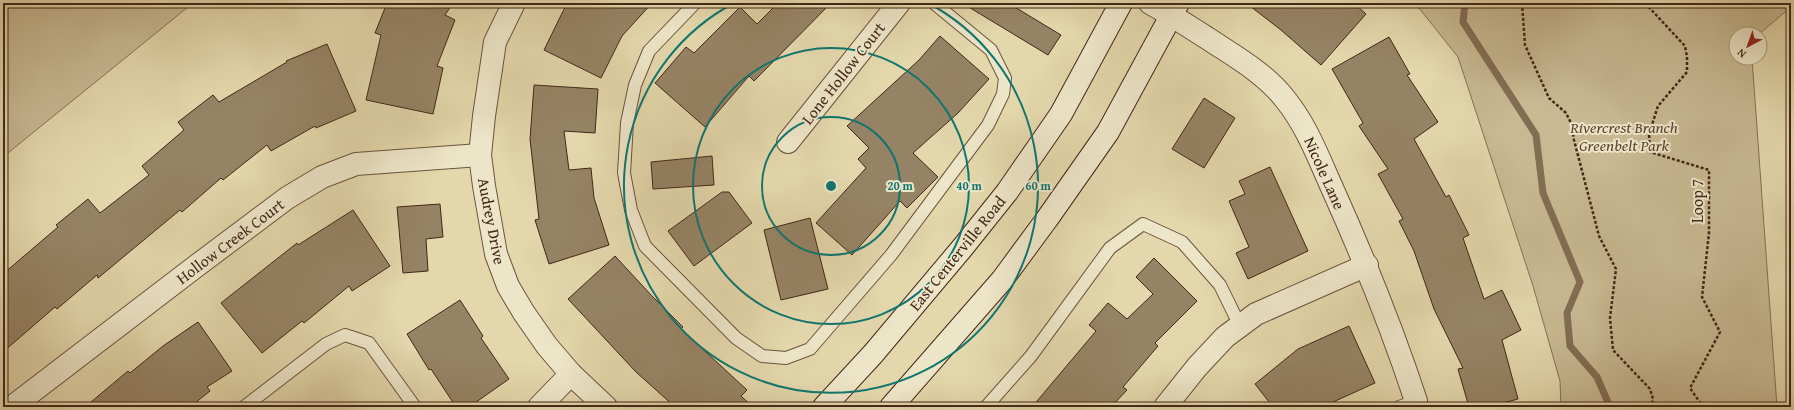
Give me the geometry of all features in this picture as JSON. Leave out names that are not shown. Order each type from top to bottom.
[{"type":"street","name":"Audrey Drive","points":[[514,3],[496,42],[484,116],[480,155],[496,254],[508,286],[542,339],[571,374],[606,407]]},
{"type":"street","name":"Lone Hollow Court","points":[[788,142],[899,3]]},
{"type":"street","name":"East Centerville Road","points":[[824,407],[873,354],[1007,192],[1061,114],[1121,3]]},
{"type":"street","name":"Nicole Lane","points":[[1150,3],[1175,9],[1265,78],[1285,98],[1302,122],[1367,265],[1397,343],[1410,405]]},
{"type":"street","points":[[891,407],[1002,280],[1047,219],[1108,132],[1175,9]]},
{"type":"street","name":"Hollow Creek Court","points":[[12,407],[195,266],[287,198],[322,177],[356,164],[480,155]]},
{"type":"street","points":[[1165,407],[1197,367],[1225,337],[1256,314],[1367,265]]},
{"type":"street","points":[[539,407],[571,374]]},
{"type":"lane","points":[[695,3],[649,51],[635,86],[627,123],[624,173],[630,210],[645,246],[736,338],[762,356],[786,358],[810,349],[891,255],[988,125],[1002,94],[1006,78],[991,50],[934,3]]},
{"type":"lane","points":[[986,407],[1031,356],[1110,248],[1143,224],[1182,242],[1220,286],[1240,326]]},
{"type":"lane","points":[[244,407],[326,344],[345,335],[369,343],[415,407]]},
{"type":"path","points":[[1522,3],[1525,45],[1549,98],[1566,113],[1571,123],[1599,236],[1616,268],[1610,318],[1613,350],[1650,388],[1653,399],[1651,407]]},
{"type":"path","name":"Loop 7","points":[[1645,3],[1685,46],[1687,57],[1687,72],[1658,106],[1649,134],[1650,152],[1709,170],[1709,233],[1702,297],[1720,332],[1690,388],[1703,407]]},
{"type":"green space","points":[[3,3],[193,3],[3,157]]},
{"type":"green space","name":"Rivercrest Branch Greenbelt Park","points":[[1415,3],[1791,3],[1791,7],[1768,26],[1728,26],[1728,66],[1753,66],[1777,407],[1561,407],[1560,381],[1533,286],[1458,57]]},
{"type":"building","points":[[387,3],[453,3],[445,15],[455,20],[437,66],[443,68],[433,114],[366,100],[381,35],[375,33]]},
{"type":"building","points":[[567,3],[652,3],[622,36],[601,78],[544,50]]},
{"type":"building","points":[[778,3],[831,3],[754,81],[749,76],[705,127],[655,83],[686,47],[694,53],[740,7],[757,24]]},
{"type":"building","points":[[962,3],[1008,3],[1061,35],[1048,55]]},
{"type":"building","points":[[1246,3],[1354,3],[1366,14],[1321,65],[1281,30]]},
{"type":"building","points":[[940,36],[989,79],[958,113],[913,153],[938,177],[907,208],[900,201],[852,255],[816,223],[866,168],[858,159],[869,148],[847,126],[919,60]]},
{"type":"building","points":[[1389,37],[1410,74],[1407,75],[1438,122],[1414,139],[1446,197],[1449,195],[1469,235],[1463,238],[1484,299],[1502,290],[1521,330],[1502,340],[1518,399],[1488,407],[1469,407],[1458,369],[1463,368],[1434,309],[1414,251],[1399,221],[1403,219],[1378,174],[1388,169],[1359,126],[1363,123],[1332,69]]},
{"type":"building","points":[[327,44],[356,111],[316,128],[315,126],[271,151],[267,145],[223,180],[221,178],[182,212],[180,210],[98,278],[97,275],[57,309],[55,307],[3,352],[3,274],[58,227],[56,225],[88,199],[100,213],[149,175],[142,166],[184,130],[178,122],[213,95],[219,102],[287,62],[286,61]]},
{"type":"building","points":[[534,85],[598,89],[595,133],[564,131],[569,170],[591,168],[594,198],[609,245],[549,264],[535,220],[539,219],[530,139]]},
{"type":"building","points":[[1204,98],[1235,118],[1204,168],[1172,149]]},
{"type":"building","points":[[712,156],[714,185],[653,189],[651,162]]},
{"type":"building","points":[[1270,167],[1308,251],[1248,279],[1236,253],[1249,247],[1229,201],[1245,194],[1239,181]]},
{"type":"building","points":[[722,192],[729,192],[752,223],[694,266],[668,231]]},
{"type":"building","points":[[440,204],[443,237],[426,239],[428,271],[403,273],[397,207]]},
{"type":"building","points":[[353,210],[390,266],[352,291],[349,286],[304,323],[302,321],[262,353],[221,303],[297,243],[298,245]]},
{"type":"building","points":[[810,218],[828,289],[781,300],[764,230]]},
{"type":"building","points":[[615,256],[683,327],[681,329],[747,390],[741,396],[753,407],[675,407],[636,372],[568,299]]},
{"type":"building","points":[[1154,258],[1197,301],[1155,343],[1158,346],[1123,387],[1127,390],[1111,407],[1032,407],[1096,331],[1089,325],[1108,303],[1127,319],[1153,294],[1136,277]]},
{"type":"building","points":[[460,300],[483,336],[481,338],[509,379],[469,407],[456,407],[431,369],[429,370],[407,334]]},
{"type":"building","points":[[198,322],[232,371],[207,387],[210,391],[190,407],[85,407],[128,371],[130,373],[163,346]]},
{"type":"building","points":[[1349,326],[1375,383],[1322,407],[1273,407],[1255,384],[1298,349]]},
{"type":"waterway","points":[[1465,3],[1463,22],[1536,135],[1543,193],[1580,282],[1567,313],[1570,346],[1597,377],[1610,407]]}]
